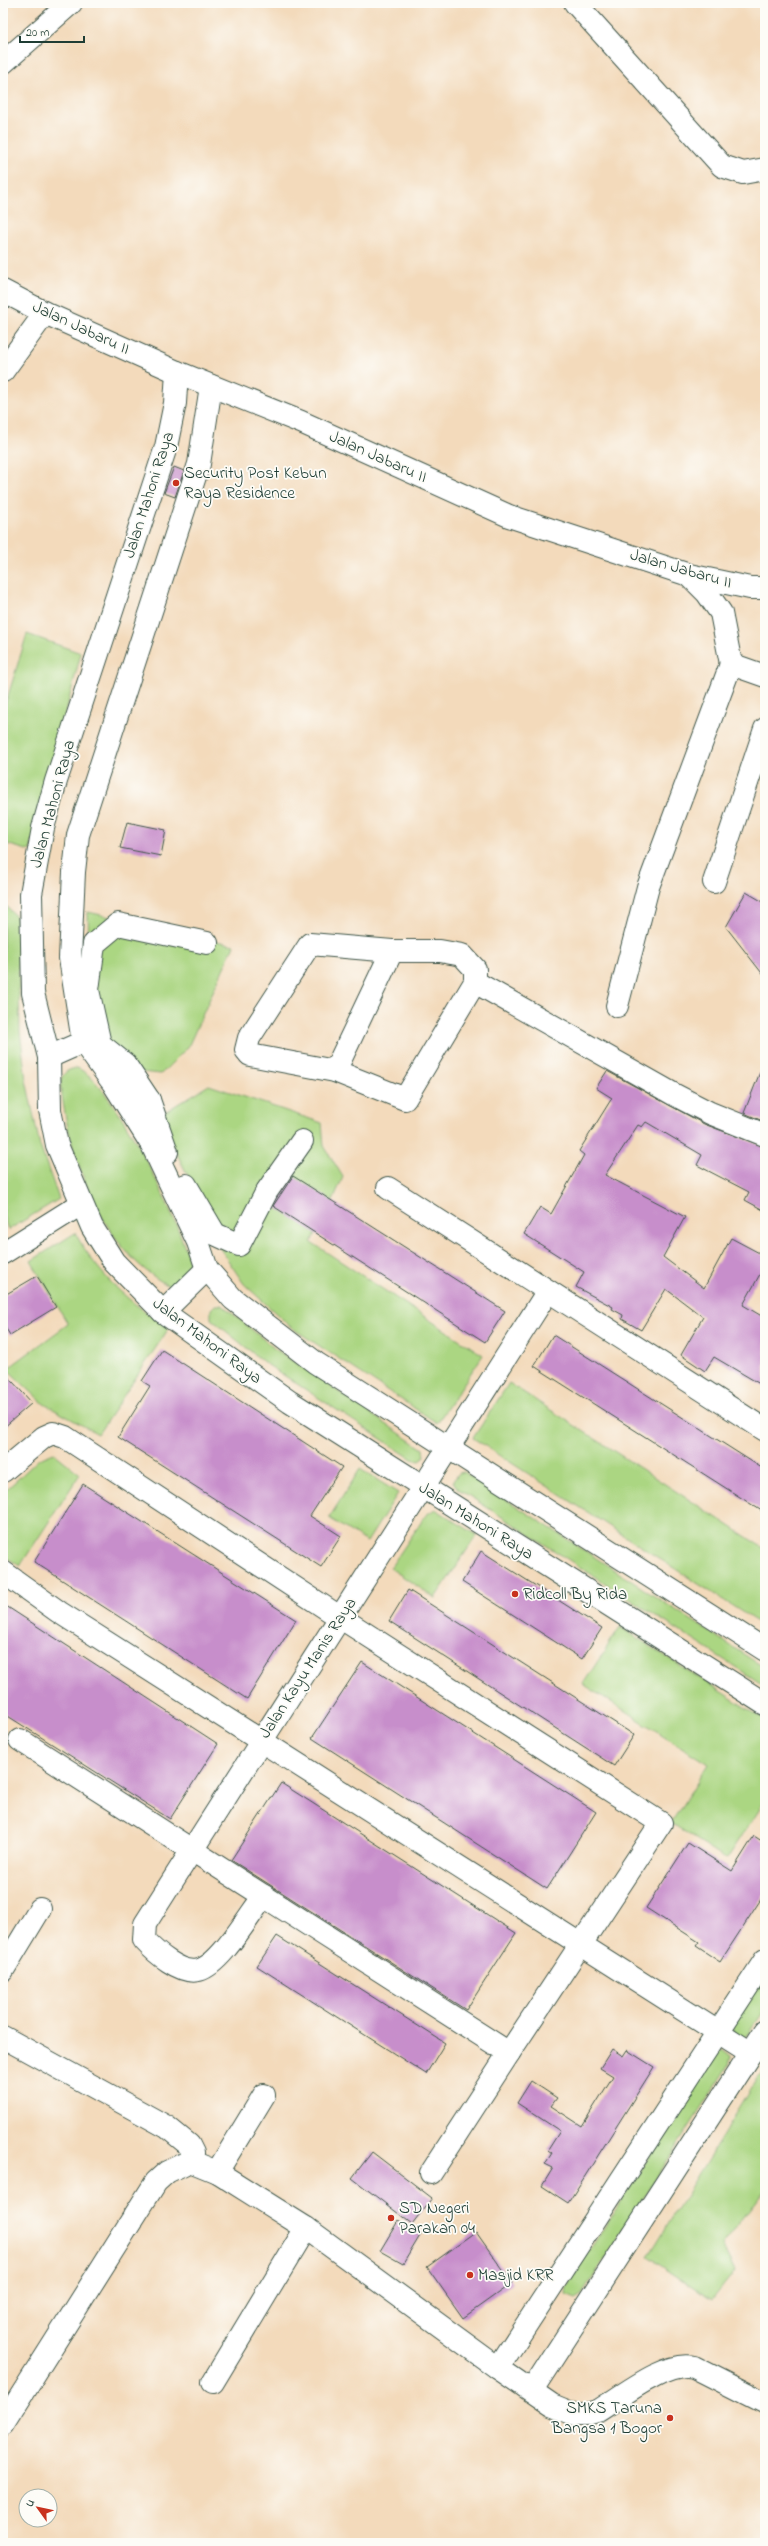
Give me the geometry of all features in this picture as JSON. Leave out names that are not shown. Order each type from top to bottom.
[{"type":"street","points":[[3,63],[71,3]]},
{"type":"street","points":[[575,3],[722,166],[743,173],[765,169]]},
{"type":"street","name":"Jalan Jabaru II","points":[[3,291],[45,313],[177,372],[301,422],[509,516],[689,575],[750,588],[765,588]]},
{"type":"street","points":[[3,371],[45,313]]},
{"type":"street","name":"Jalan Mahoni Raya","points":[[177,372],[175,402],[166,447],[56,781],[35,865],[31,894],[33,993],[49,1057],[50,1110],[57,1145],[81,1204],[92,1227],[114,1262],[163,1312],[290,1402],[765,1704]]},
{"type":"street","name":"Jalan Mahoni Raya","points":[[211,386],[199,464],[78,835],[74,872],[70,958],[84,1042],[141,1107],[198,1242],[207,1269],[233,1299],[316,1363],[448,1449],[765,1650]]},
{"type":"street","points":[[618,1006],[648,887],[731,664],[721,613],[707,593],[689,575]]},
{"type":"street","points":[[731,664],[765,676]]},
{"type":"street","points":[[714,882],[765,729]]},
{"type":"street","points":[[207,944],[118,924],[94,944],[88,990],[100,1044],[125,1064],[141,1107],[169,1158],[215,1234],[239,1245],[267,1191],[302,1141]]},
{"type":"street","points":[[317,943],[392,951],[422,950],[462,955],[475,969],[475,982],[405,1099],[335,1071],[250,1055],[246,1050],[249,1038],[310,944],[317,943]]},
{"type":"street","points":[[335,1071],[392,951]]},
{"type":"street","points":[[475,982],[675,1095],[710,1113],[765,1135]]},
{"type":"street","points":[[49,1057],[84,1042]]},
{"type":"street","points":[[388,1188],[765,1430]]},
{"type":"street","points":[[3,1253],[81,1204]]},
{"type":"street","points":[[163,1312],[207,1269]]},
{"type":"street","name":"Jalan Kayu Manis Raya","points":[[264,1896],[213,1963],[198,1970],[182,1968],[160,1954],[144,1940],[144,1924],[260,1741],[341,1618],[548,1291]]},
{"type":"street","points":[[3,1472],[44,1437],[53,1433],[65,1437],[341,1618],[661,1823],[579,1945],[431,2173]]},
{"type":"street","points":[[3,1572],[59,1612],[579,1945],[751,2053]]},
{"type":"street","points":[[20,1740],[509,2052]]},
{"type":"street","points":[[3,1970],[40,1909]]},
{"type":"street","points":[[498,2368],[765,1960]]},
{"type":"street","points":[[532,2390],[765,2031]]},
{"type":"street","points":[[3,2037],[167,2127],[189,2145],[193,2152],[190,2161],[167,2172],[156,2182],[5,2415]]},
{"type":"street","points":[[217,2172],[264,2095]]},
{"type":"street","points":[[190,2161],[217,2172],[306,2228],[498,2368],[560,2409],[574,2414],[587,2414],[598,2411],[668,2369],[684,2364],[694,2367],[765,2403]]},
{"type":"street","points":[[213,2382],[306,2228]]},
{"type":"green space","points":[[27,634],[81,653],[30,851],[3,843],[3,712]]},
{"type":"green space","points":[[3,902],[17,918],[20,1031],[26,1080],[40,1146],[59,1199],[8,1230],[3,1215]]},
{"type":"green space","points":[[88,912],[234,945],[188,1047],[161,1074],[130,1071],[101,1039],[90,986]]},
{"type":"green space","points":[[77,1068],[92,1079],[109,1099],[128,1127],[146,1159],[176,1225],[191,1271],[173,1288],[146,1271],[131,1257],[112,1233],[94,1202],[80,1170],[66,1119],[61,1089],[61,1080],[63,1075],[72,1069]]},
{"type":"green space","points":[[209,1085],[322,1123],[324,1146],[343,1177],[327,1214],[311,1242],[483,1355],[437,1423],[292,1328],[244,1284],[217,1244],[196,1192],[158,1116]]},
{"type":"green space","points":[[75,1233],[84,1249],[104,1275],[140,1308],[169,1328],[98,1434],[44,1404],[7,1369],[68,1324],[31,1261]]},
{"type":"green space","points":[[215,1305],[221,1305],[226,1308],[275,1349],[423,1449],[424,1458],[420,1461],[412,1459],[265,1363],[211,1319],[211,1309]]},
{"type":"green space","points":[[509,1383],[765,1549],[765,1627],[473,1438]]},
{"type":"green space","points":[[54,1453],[80,1474],[20,1566],[3,1555],[3,1493],[39,1459]]},
{"type":"green space","points":[[360,1469],[398,1493],[367,1542],[329,1518]]},
{"type":"green space","points":[[464,1472],[765,1668],[765,1686],[460,1490],[455,1486],[453,1481],[459,1473]]},
{"type":"green space","points":[[435,1509],[477,1535],[435,1598],[390,1568],[426,1515]]},
{"type":"green space","points":[[620,1627],[765,1720],[765,1800],[727,1859],[671,1823],[708,1764],[583,1684]]},
{"type":"green space","points":[[765,1975],[765,2008],[746,2036],[743,2038],[733,2034],[733,2025]]},
{"type":"green space","points":[[723,2050],[731,2056],[729,2065],[581,2295],[576,2298],[566,2294],[567,2285],[715,2056]]},
{"type":"green space","points":[[765,2067],[765,2190],[722,2245],[735,2271],[712,2300],[648,2257]]},
{"type":"building","name":"Security Post Kebun Raya Residence","points":[[174,467],[184,471],[175,497],[164,493]]},
{"type":"building","points":[[127,822],[166,830],[161,856],[120,848]]},
{"type":"building","points":[[746,892],[765,903],[765,977],[726,927]]},
{"type":"building","points":[[765,1062],[765,1122],[744,1113]]},
{"type":"building","points":[[607,1071],[704,1124],[765,1147],[765,1211],[745,1200],[749,1192],[697,1165],[702,1155],[646,1122],[642,1127],[638,1125],[605,1175],[685,1217],[663,1257],[704,1288],[731,1238],[765,1256],[765,1265],[743,1305],[765,1318],[765,1387],[714,1357],[705,1371],[681,1355],[703,1317],[666,1289],[641,1330],[622,1319],[623,1315],[612,1309],[613,1307],[576,1287],[584,1272],[524,1234],[540,1207],[551,1214],[584,1155],[579,1151],[612,1098],[596,1088]]},
{"type":"building","points":[[293,1176],[505,1311],[485,1342],[273,1206]]},
{"type":"building","points":[[37,1276],[56,1307],[10,1335],[3,1324],[3,1296]]},
{"type":"building","points":[[553,1335],[765,1470],[765,1513],[534,1366]]},
{"type":"building","points":[[162,1350],[342,1467],[310,1516],[341,1536],[321,1567],[118,1437],[150,1386],[142,1381]]},
{"type":"building","points":[[3,1371],[32,1403],[3,1428]]},
{"type":"building","points":[[83,1484],[296,1620],[247,1699],[34,1562]]},
{"type":"building","points":[[481,1551],[602,1628],[582,1659],[462,1582]]},
{"type":"building","points":[[408,1590],[634,1735],[614,1766],[389,1621]]},
{"type":"building","points":[[3,1604],[218,1744],[170,1819],[3,1713]]},
{"type":"building","points":[[362,1662],[596,1812],[547,1889],[312,1738]]},
{"type":"building","points":[[281,1783],[516,1933],[466,2010],[231,1860]]},
{"type":"building","points":[[754,1836],[765,1843],[765,1893],[720,1962],[696,1946],[699,1942],[646,1908],[688,1843],[732,1871]]},
{"type":"building","points":[[277,1936],[445,2043],[426,2074],[257,1966]]},
{"type":"building","points":[[612,2049],[623,2056],[627,2050],[654,2067],[568,2203],[542,2186],[553,2168],[545,2164],[552,2153],[548,2150],[560,2131],[517,2103],[531,2081],[557,2098],[551,2106],[582,2126],[613,2076],[600,2068]]},
{"type":"building","points":[[372,2152],[432,2198],[412,2224],[352,2178]]},
{"type":"building","points":[[398,2221],[421,2234],[403,2264],[380,2251]]},
{"type":"building","name":"Masjid KRR","points":[[476,2232],[512,2283],[463,2318],[427,2267]]},
{"type":"place","name":"Security Post Kebun Raya Residence","points":[[176,483]]},
{"type":"place","name":"Ridcoll By Rida","points":[[515,1594]]},
{"type":"place","name":"SD Negeri Parakan 04","points":[[391,2218]]},
{"type":"place","name":"Masjid KRR","points":[[470,2275]]},
{"type":"place","name":"SMKS Taruna Bangsa 1 Bogor","points":[[670,2418]]}]
